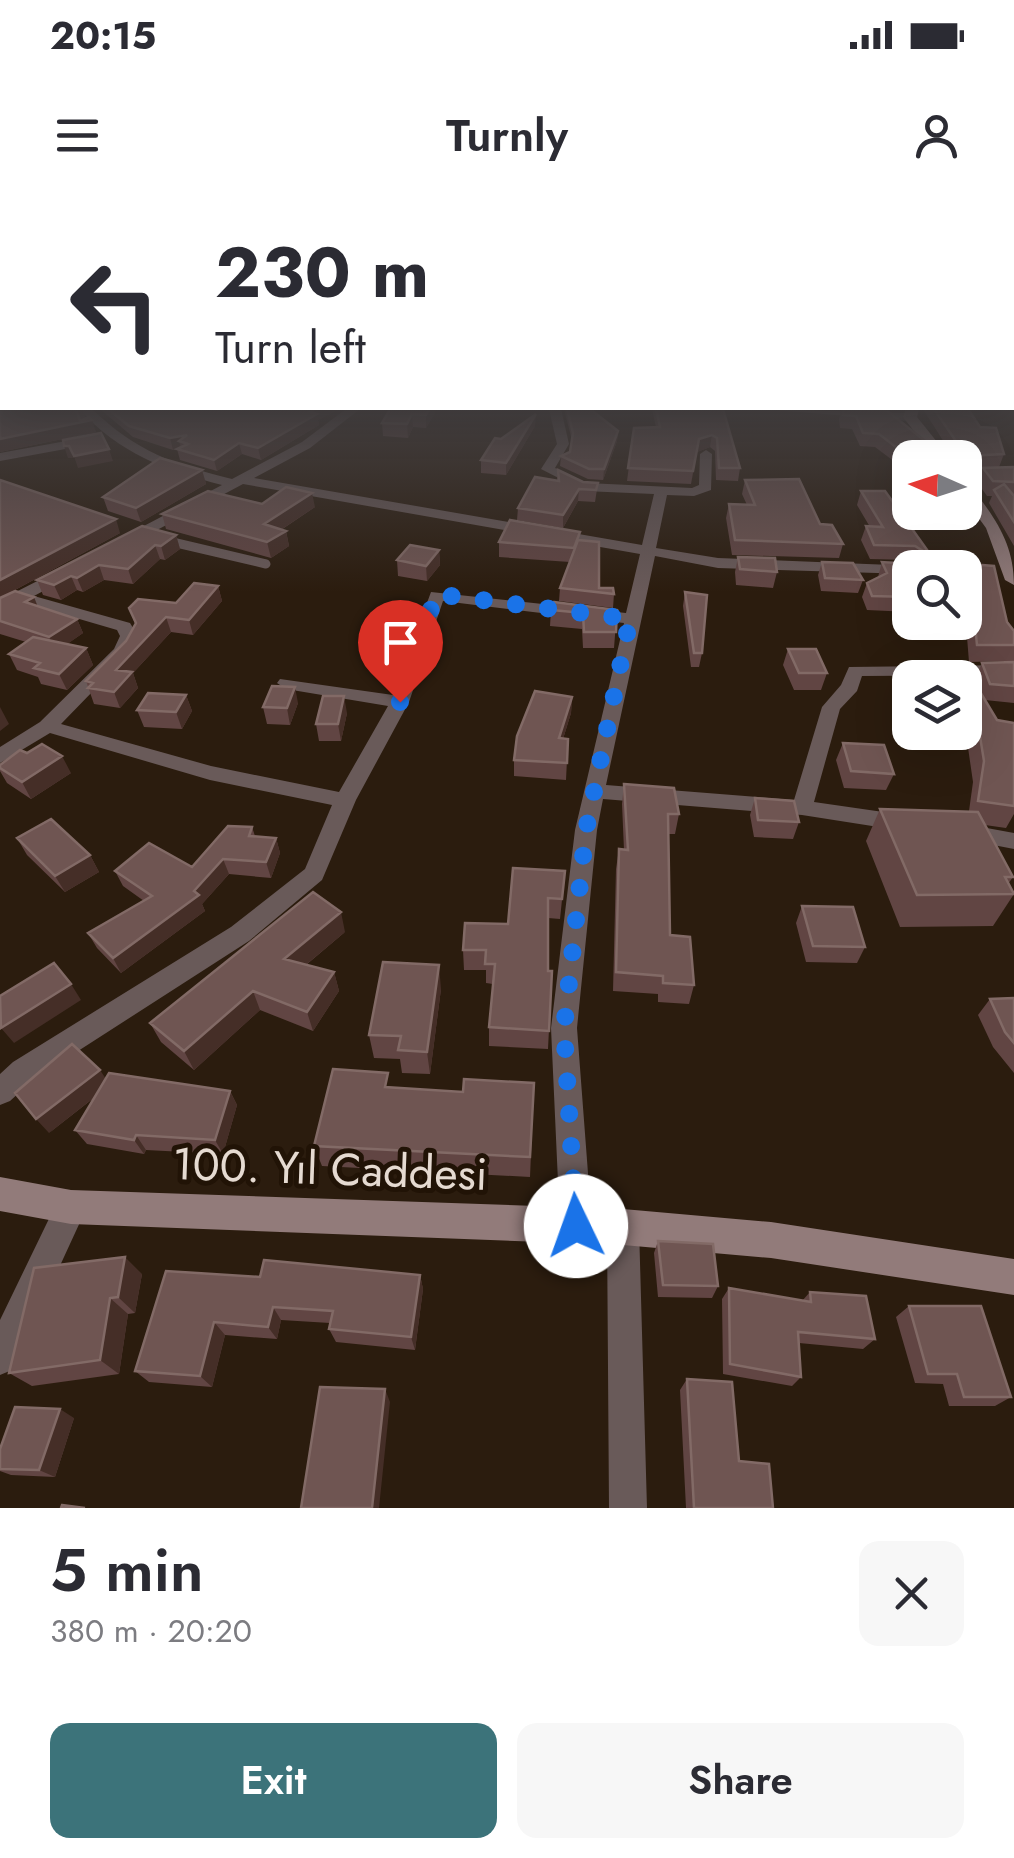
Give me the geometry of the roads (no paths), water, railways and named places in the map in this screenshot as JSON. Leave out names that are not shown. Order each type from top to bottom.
[{"type":"street","points":[[189,470],[240,482],[718,563],[892,568]]},
{"type":"street","points":[[110,549],[261,470]]},
{"type":"street","points":[[551,470],[584,488],[661,493],[706,487],[706,470]]},
{"type":"street","points":[[982,475],[1014,474]]},
{"type":"street","points":[[576,1226],[564,1028],[594,791],[661,493]]},
{"type":"street","points":[[982,511],[994,528],[1008,576]]},
{"type":"street","points":[[127,526],[144,532]]},
{"type":"street","points":[[0,608],[76,567]]},
{"type":"street","points":[[0,1092],[23,1071],[284,902],[314,874],[344,800],[400,702],[436,594],[630,619]]},
{"type":"street","points":[[0,756],[46,726],[122,651],[129,636],[124,627],[20,598]]},
{"type":"street","points":[[802,808],[832,708],[850,686],[856,671],[1014,670]]},
{"type":"street","points":[[286,684],[400,702]]},
{"type":"street","points":[[46,726],[210,774],[344,800]]},
{"type":"street","points":[[594,791],[802,808],[1014,842]]},
{"type":"street","name":"100. Yıl Caddesi","points":[[0,1194],[71,1207],[624,1227],[770,1240],[1014,1276]]},
{"type":"street","points":[[0,1358],[71,1207]]},
{"type":"street","points":[[624,1227],[628,1508]]},
{"type":"lane","points":[[144,532],[266,564]]}]
